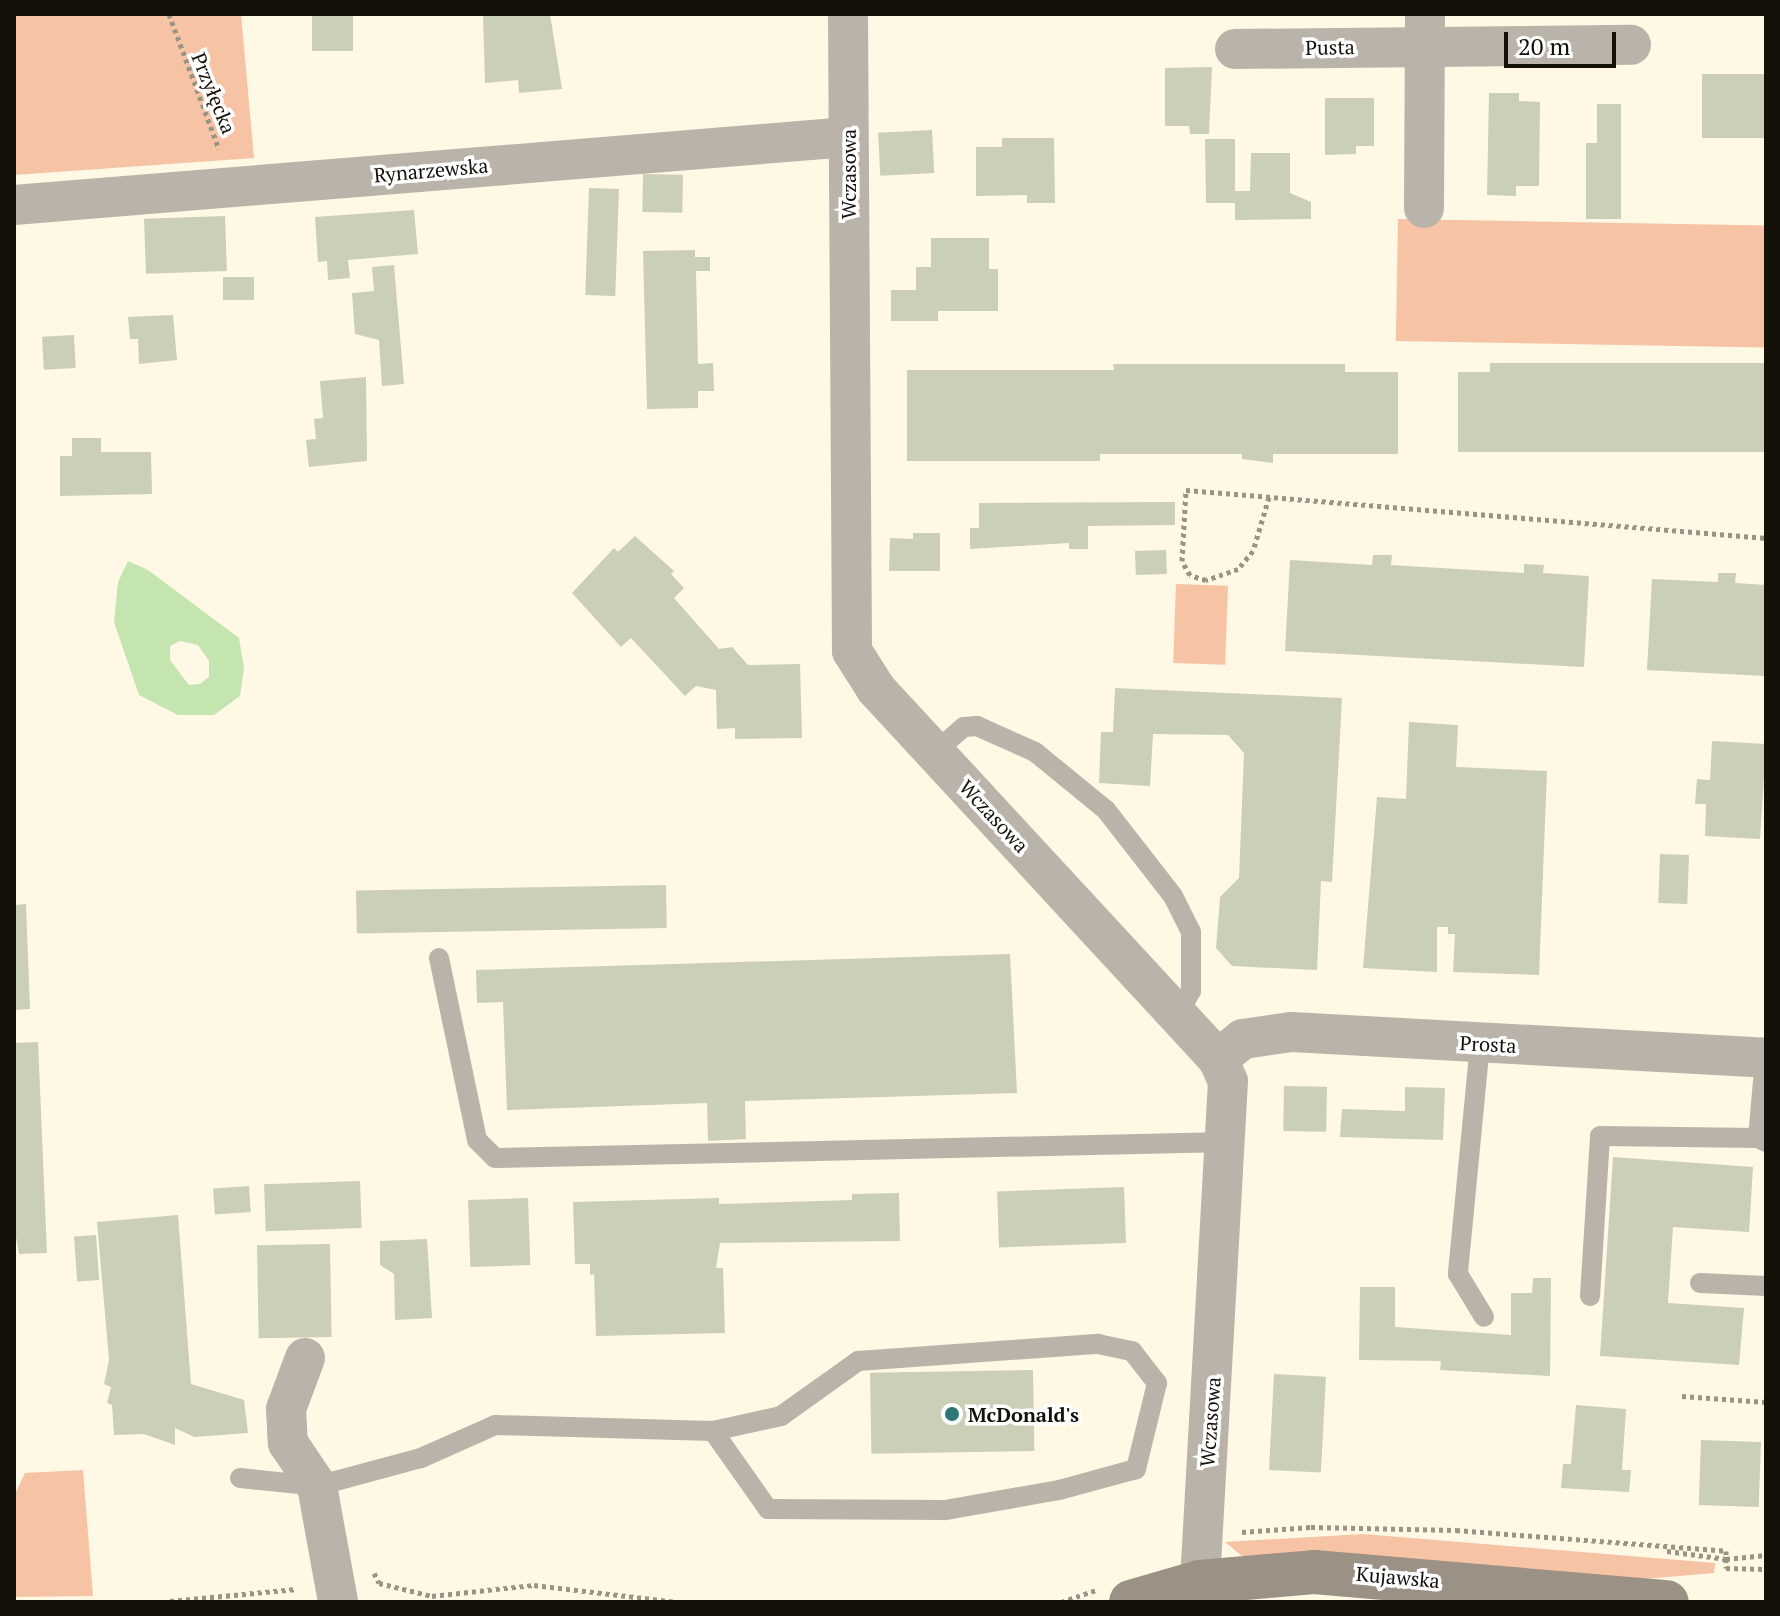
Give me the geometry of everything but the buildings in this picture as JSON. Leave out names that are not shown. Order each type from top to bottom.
[{"type":"main road","name":"Kujawska","points":[[1131,1602],[1200,1582],[1280,1572],[1359,1574],[1667,1602]]},
{"type":"street","name":"Wczasowa","points":[[848,14],[852,651],[876,689],[1218,1059],[1230,1101],[1200,1582]]},
{"type":"street","name":"Pusta","points":[[1235,49],[1425,30],[1631,45]]},
{"type":"street","points":[[1424,208],[1425,30]]},
{"type":"street","name":"Rynarzewska","points":[[14,205],[848,137]]},
{"type":"street","name":"Prosta","points":[[1218,1059],[1243,1039],[1263,1033],[1765,1058]]},
{"type":"street","points":[[305,1358],[286,1409],[288,1443],[317,1486],[336,1584]]},
{"type":"lane","points":[[935,752],[964,727],[977,726],[1035,752],[1106,810],[1173,896],[1191,932],[1191,991],[1177,1015]]},
{"type":"lane","points":[[439,958],[477,1140],[495,1158],[1228,1142]]},
{"type":"lane","points":[[1480,1044],[1458,1274],[1484,1317]]},
{"type":"lane","points":[[1590,1296],[1600,1136],[1762,1140],[1765,1058]]},
{"type":"lane","points":[[1700,1283],[1766,1286]]},
{"type":"lane","points":[[240,1478],[317,1486],[421,1458],[495,1425],[713,1431],[781,1416],[858,1361],[1098,1344],[1132,1351],[1157,1383],[1136,1469],[1059,1490],[945,1510],[768,1509],[713,1431]]},
{"type":"path","name":"Przyłęcka","points":[[169,14],[219,144],[223,186]]},
{"type":"path","points":[[1269,497],[1253,551],[1238,569],[1206,580],[1190,575],[1182,561],[1186,490],[1766,538]]},
{"type":"path","points":[[1682,1396],[1766,1402]]},
{"type":"path","points":[[1232,1533],[1311,1527],[1456,1530],[1650,1548],[1726,1551],[1726,1568],[1766,1569]]},
{"type":"path","points":[[1726,1559],[1766,1555]]},
{"type":"path","points":[[170,1601],[336,1584],[369,1562],[379,1583],[432,1596],[534,1585],[677,1602]]},
{"type":"shaded area","points":[[14,14],[241,14],[254,158],[14,175]]},
{"type":"shaded area","points":[[1398,219],[1766,225],[1764,347],[1396,341]]},
{"type":"shaded area","points":[[128,561],[148,570],[239,638],[244,668],[240,696],[214,715],[178,715],[139,695],[114,622],[118,582]],"holes":[[[180,641],[198,645],[209,661],[209,677],[200,684],[189,685],[170,660],[170,646]]]},
{"type":"shaded area","points":[[1176,584],[1228,586],[1225,665],[1173,663]]},
{"type":"shaded area","points":[[83,1470],[93,1596],[14,1597],[14,1496],[25,1473]]},
{"type":"shaded area","points":[[1363,1534],[1715,1563],[1714,1573],[1632,1580],[1248,1561],[1225,1542]]},
{"type":"place","name":"McDonald's","points":[[952,1414]]}]
